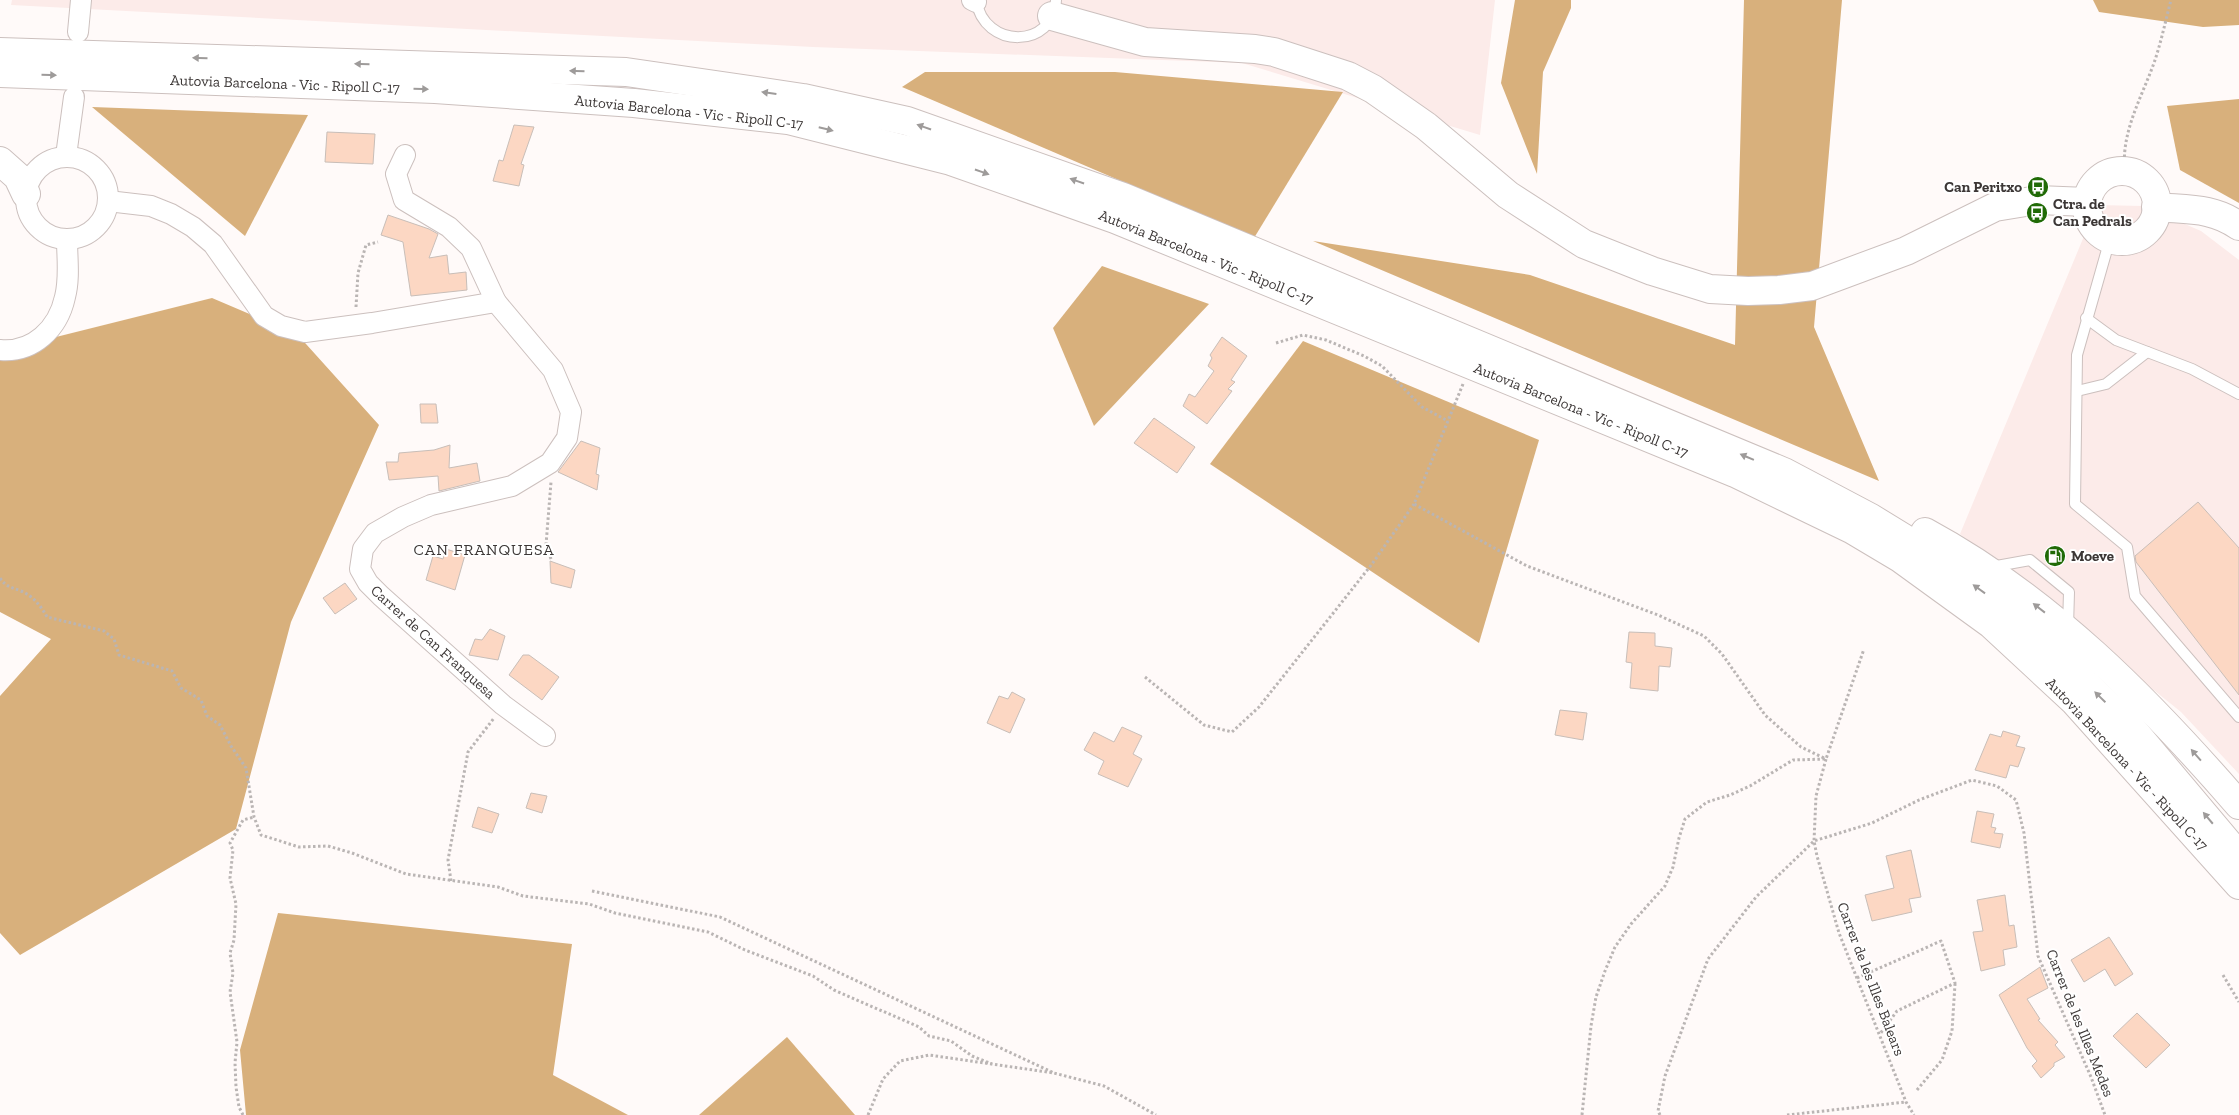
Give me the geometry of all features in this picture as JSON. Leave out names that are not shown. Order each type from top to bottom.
[{"type":"main road","points":[[1054,8],[1145,42],[1255,49],[1274,52],[1348,76],[1373,89],[1426,126],[1508,195],[1584,244],[1652,271],[1710,289],[1763,291],[1812,286],[1906,251],[1995,207],[2038,200],[2087,202]]},
{"type":"main road","name":"Autovia Barcelona - Vic - Ripoll C-17","points":[[0,52],[626,72],[803,98],[907,121],[1123,197],[1784,472],[1871,518],[1933,556],[1985,593],[2036,636],[2128,724],[2239,856]]},
{"type":"main road","name":"Autovia Barcelona - Vic - Ripoll C-17","points":[[0,73],[435,89],[634,103],[788,120],[951,161],[1115,219],[1735,473],[1853,530],[1900,558],[1991,624],[2074,701],[2239,885]]},
{"type":"main road","points":[[0,160],[18,177],[26,194]]},
{"type":"main road","points":[[2125,172],[2145,180],[2153,192],[2156,206],[2153,221],[2144,233],[2131,240],[2124,241],[2110,239],[2100,233],[2092,224],[2088,214],[2087,202],[2091,191],[2098,181],[2113,173],[2125,172]]},
{"type":"main road","points":[[2156,206],[2200,209],[2229,219],[2239,226]]},
{"type":"main road","points":[[1784,472],[1818,474],[1988,568],[2094,651],[2181,738],[2239,805]]},
{"type":"street","points":[[78,32],[81,0]]},
{"type":"street","points":[[66,156],[74,97]]},
{"type":"street","name":"Carrer de Can Franquesa","points":[[405,155],[396,174],[404,200],[449,227],[471,248],[496,302],[553,370],[571,412],[567,438],[550,464],[512,486],[431,505],[375,532],[363,549],[360,569],[368,583],[503,705],[545,736]]},
{"type":"street","points":[[66,156],[79,158],[97,170],[107,187],[108,201],[105,214],[99,224],[79,238],[66,239],[50,236],[37,226],[28,211],[26,194],[30,180],[39,168],[51,160],[66,156]]},
{"type":"street","points":[[108,201],[151,206],[171,214],[193,227],[213,244],[264,316],[281,326],[305,332],[360,325],[496,302]]},
{"type":"street","points":[[0,350],[10,351],[28,348],[44,335],[57,318],[65,298],[68,275],[66,239]]},
{"type":"lane","points":[[975,0],[979,14],[986,25],[996,33],[1009,37],[1022,38],[1034,34],[1045,26],[1054,8]]},
{"type":"lane","points":[[2110,239],[2077,354],[2075,504],[2127,546],[2135,596],[2239,717]]},
{"type":"lane","points":[[2086,318],[2116,340],[2192,370],[2239,394]]},
{"type":"lane","points":[[2077,391],[2106,384],[2147,352]]},
{"type":"path","points":[[2125,172],[2123,157],[2128,132],[2156,57],[2171,0]]},
{"type":"path","points":[[360,325],[355,305],[358,273],[366,245],[378,242]]},
{"type":"path","points":[[1276,343],[1303,336],[1326,340],[1364,356],[1382,366],[1422,407],[1448,421]]},
{"type":"path","points":[[1145,677],[1204,725],[1232,732],[1259,707],[1372,564],[1414,504],[1471,365]]},
{"type":"path","points":[[550,464],[551,484],[546,545],[551,559]]},
{"type":"path","points":[[1414,504],[1527,566],[1658,615],[1704,636],[1722,654],[1765,715],[1801,747],[1826,759]]},
{"type":"path","points":[[0,578],[6,586],[22,591],[40,604],[47,616],[104,631],[114,638],[119,655],[172,671],[181,688],[201,700],[207,716],[220,725],[246,768],[254,817],[261,836],[299,847],[328,846],[352,853],[406,874],[498,887],[523,896],[589,904],[615,914],[708,932],[745,950],[813,976],[834,990],[919,1027],[929,1036],[951,1041],[972,1056],[992,1064]]},
{"type":"path","name":"Carrer de les Illes Balears","points":[[1864,649],[1826,759],[1816,796],[1814,841],[1839,933],[1906,1102],[1914,1115]]},
{"type":"path","points":[[451,881],[448,860],[468,752],[503,705]]},
{"type":"path","points":[[1582,1115],[1591,1026],[1596,997],[1605,971],[1615,947],[1625,932],[1666,886],[1673,867],[1685,819],[1707,802],[1750,786],[1793,760],[1826,759]]},
{"type":"path","name":"Carrer de les Illes Medes","points":[[1814,841],[1872,823],[1919,800],[1972,780],[1997,786],[2016,800],[2024,833],[2038,956],[2091,1077],[2105,1115]]},
{"type":"path","points":[[243,1115],[238,1107],[235,1063],[237,1042],[230,992],[233,973],[230,953],[234,940],[233,930],[236,904],[230,878],[233,850],[230,844],[243,820],[254,817]]},
{"type":"path","points":[[1660,1115],[1658,1111],[1665,1076],[1708,959],[1756,897],[1814,841]]},
{"type":"path","points":[[592,891],[720,917],[1054,1073]]},
{"type":"path","points":[[1857,978],[1941,941],[1955,983],[1952,1031],[1942,1060],[1917,1090]]},
{"type":"path","points":[[2223,975],[2239,1002]]},
{"type":"path","points":[[1879,1034],[1897,1011],[1955,983]]},
{"type":"path","points":[[868,1115],[883,1079],[900,1061],[929,1055],[1054,1073],[1104,1086],[1156,1115]]},
{"type":"path","points":[[1788,1115],[1906,1102]]},
{"type":"shaded area","points":[[12,0],[1495,0],[1480,135],[1242,63],[813,47],[11,5]]},
{"type":"shaded area","points":[[1515,0],[1571,0],[1571,8],[1543,72],[1537,174],[1501,83]]},
{"type":"shaded area","points":[[1744,0],[1842,0],[1814,327],[1879,481],[1313,241],[1530,275],[1735,345]]},
{"type":"shaded area","points":[[2093,0],[2239,0],[2239,25],[2203,27],[2099,12]]},
{"type":"shaded area","points":[[925,72],[1115,72],[1343,92],[1254,238],[902,87]]},
{"type":"shaded area","points":[[2239,99],[2239,203],[2180,170],[2167,106]]},
{"type":"shaded area","points":[[92,107],[308,115],[245,236]]},
{"type":"shaded area","points":[[2097,205],[2143,206],[2201,231],[2239,260],[2239,774],[2181,712],[1960,534]]},
{"type":"shaded area","points":[[1102,266],[1209,304],[1094,426],[1053,328]]},
{"type":"shaded area","points":[[212,298],[297,334],[379,425],[291,622],[236,829],[20,955],[0,933],[0,696],[51,639],[0,612],[0,351]]},
{"type":"shaded area","points":[[1303,341],[1539,440],[1479,643],[1210,464]]},
{"type":"shaded area","points":[[278,913],[572,944],[553,1075],[628,1115],[246,1115],[240,1050]]},
{"type":"shaded area","points":[[787,1037],[855,1115],[699,1115]]},
{"type":"building","points":[[514,125],[534,127],[521,164],[524,165],[519,186],[493,181],[499,160],[503,161]]},
{"type":"building","points":[[327,132],[375,134],[373,164],[325,162]]},
{"type":"building","points":[[388,215],[438,234],[429,258],[447,255],[449,274],[466,272],[467,290],[411,296],[403,242],[381,235]]},
{"type":"building","points":[[1222,337],[1247,356],[1231,380],[1235,382],[1228,389],[1232,391],[1207,424],[1183,406],[1189,394],[1195,397],[1214,371],[1208,366],[1212,358],[1210,355]]},
{"type":"building","points":[[420,404],[436,404],[438,423],[421,423]]},
{"type":"building","points":[[1154,418],[1195,447],[1177,473],[1134,443]]},
{"type":"building","points":[[581,441],[600,448],[596,474],[599,475],[597,490],[558,472]]},
{"type":"building","points":[[450,445],[449,468],[477,463],[480,481],[439,491],[438,476],[389,480],[386,462],[398,462],[399,453],[434,450]]},
{"type":"building","points":[[2198,502],[2239,548],[2239,695],[2136,562],[2135,556]]},
{"type":"building","points":[[446,549],[465,555],[455,590],[426,580],[433,556],[443,559]]},
{"type":"building","points":[[550,561],[575,570],[571,588],[551,583]]},
{"type":"building","points":[[345,583],[357,599],[335,614],[323,598]]},
{"type":"building","points":[[490,629],[505,636],[498,660],[469,655],[475,639],[482,640]]},
{"type":"building","points":[[1629,632],[1655,633],[1655,646],[1672,648],[1670,667],[1659,666],[1658,691],[1630,688],[1632,663],[1626,662]]},
{"type":"building","points":[[523,655],[529,655],[559,677],[542,700],[509,675]]},
{"type":"building","points":[[1012,692],[1025,699],[1010,733],[987,723],[999,696],[1008,699]]},
{"type":"building","points":[[1560,710],[1587,713],[1583,740],[1555,735]]},
{"type":"building","points":[[1122,727],[1142,736],[1133,754],[1142,759],[1128,787],[1098,774],[1104,761],[1084,750],[1094,732],[1114,742]]},
{"type":"building","points":[[2003,731],[2020,736],[2016,746],[2025,748],[2018,767],[2010,765],[2006,778],[1975,770],[1990,734],[2001,737]]},
{"type":"building","points":[[531,793],[547,796],[542,813],[526,808]]},
{"type":"building","points":[[478,807],[499,814],[492,833],[472,827]]},
{"type":"building","points":[[1977,811],[1994,814],[1991,827],[1996,828],[1994,833],[2003,834],[2000,848],[1971,842]]},
{"type":"building","points":[[1911,850],[1921,897],[1909,899],[1912,912],[1872,921],[1865,895],[1894,888],[1886,856]]},
{"type":"building","points":[[2005,895],[2009,926],[2014,925],[2017,947],[2003,950],[2005,965],[1981,971],[1973,932],[1983,931],[1977,900]]},
{"type":"building","points":[[2109,937],[2133,974],[2115,986],[2105,969],[2084,982],[2071,960]]},
{"type":"building","points":[[2040,967],[2048,988],[2027,999],[2040,1019],[2038,1020],[2058,1042],[2055,1045],[2065,1057],[2054,1063],[2054,1066],[2041,1078],[2032,1066],[2037,1061],[2027,1048],[1999,995]]},
{"type":"building","points":[[2137,1013],[2170,1045],[2146,1068],[2113,1036]]},
{"type":"place","name":"Can Peritxo","points":[[2038,187]]},
{"type":"place","name":"Ctra. de Can Pedrals","points":[[2037,213]]},
{"type":"place","name":"Moeve","points":[[2055,556]]},
{"type":"district","name":"CAN FRANQUESA","points":[[484,549]]}]
